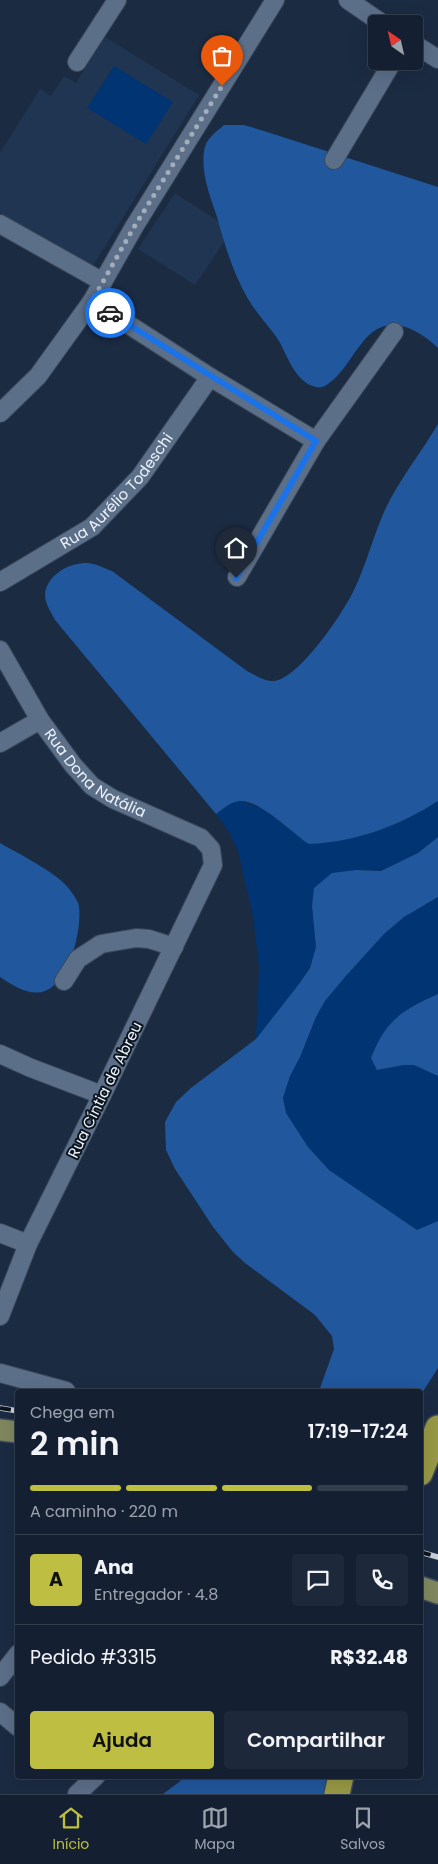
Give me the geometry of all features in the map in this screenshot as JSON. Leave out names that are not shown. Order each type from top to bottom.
[{"type":"highway","points":[[423,1465],[438,1428]]},
{"type":"highway","points":[[337,1794],[340,1779]]},
{"type":"main road","points":[[0,1430],[15,1432]]},
{"type":"street","points":[[77,62],[117,0]]},
{"type":"street","points":[[0,413],[38,376],[92,301],[139,220],[275,0]]},
{"type":"street","points":[[348,0],[370,15]]},
{"type":"street","points":[[423,50],[438,59]]},
{"type":"street","points":[[334,160],[388,70]]},
{"type":"street","points":[[0,224],[103,282]]},
{"type":"street","points":[[92,301],[316,441]]},
{"type":"street","points":[[236,578],[316,441],[394,332]]},
{"type":"street","name":"Rua Aurélio Todeschi","points":[[0,582],[92,527],[140,477],[210,376]]},
{"type":"street","name":"Rua Dona Natália","points":[[0,650],[40,720],[72,765],[92,786],[113,799],[201,838],[210,849],[213,865]]},
{"type":"street","points":[[0,743],[40,720]]},
{"type":"street","name":"Rua Cíntia de Abreu","points":[[0,1316],[28,1244],[213,865]]},
{"type":"street","points":[[64,981],[78,959],[101,944],[136,938],[149,939],[174,947]]},
{"type":"street","points":[[0,1054],[102,1095]]},
{"type":"street","points":[[0,1233],[28,1244]]},
{"type":"street","points":[[0,1373],[59,1389]]},
{"type":"street","points":[[0,1676],[15,1658]]},
{"type":"street","points":[[0,1712],[15,1724]]},
{"type":"shaded area","points":[[105,37],[199,95],[91,269],[0,213],[0,153],[40,89],[51,96],[64,76],[76,83]]},
{"type":"shaded area","points":[[114,66],[173,102],[146,144],[87,108]]},
{"type":"shaded area","points":[[224,125],[244,125],[438,187],[438,348],[424,336],[408,328],[391,325],[382,327],[369,335],[338,375],[327,384],[316,387],[302,380],[292,367],[277,338],[248,299],[238,279],[209,193],[203,160],[205,146],[214,133]]},
{"type":"shaded area","points":[[175,193],[232,230],[195,285],[138,249]]},
{"type":"shaded area","points":[[438,424],[438,801],[408,818],[376,831],[343,840],[309,844],[266,811],[248,802],[240,801],[233,803],[216,814],[55,620],[45,598],[50,581],[62,570],[70,566],[86,563],[98,565],[112,571],[247,671],[271,681],[285,677],[309,656],[331,628],[349,600],[390,501]]},
{"type":"shaded area","points":[[242,801],[263,809],[309,844],[344,840],[376,831],[408,818],[438,801],[438,837],[418,853],[381,871],[356,870],[312,906],[316,933],[316,948],[313,960],[300,984],[256,1039],[259,967],[253,917],[238,851],[229,832],[216,814],[231,803]]},
{"type":"shaded area","points":[[438,837],[438,897],[404,917],[384,934],[325,1001],[290,1076],[283,1098],[286,1113],[308,1147],[329,1170],[417,1230],[438,1221],[438,1368],[423,1391],[423,1389],[320,1389],[334,1349],[332,1336],[315,1315],[245,1263],[233,1252],[213,1227],[175,1169],[166,1150],[165,1122],[176,1102],[191,1088],[256,1039],[310,968],[316,947],[312,906],[314,888],[332,873],[356,870],[381,871],[418,853]]},
{"type":"shaded area","points":[[0,843],[57,877],[70,890],[79,906],[76,941],[68,966],[54,985],[45,991],[27,991],[16,987],[0,977]]},
{"type":"shaded area","points":[[438,897],[438,994],[415,1005],[377,1070],[414,1065],[438,1076],[438,1221],[417,1230],[329,1170],[308,1147],[286,1113],[283,1098],[290,1076],[325,1001],[384,934],[404,917]]},
{"type":"shaded area","points":[[438,994],[438,1076],[414,1065],[377,1070],[371,1058],[389,1025],[414,1005]]},
{"type":"shaded area","points":[[183,1779],[332,1779],[328,1794],[163,1794]]},
{"type":"railway","points":[[0,1408],[15,1410]]},
{"type":"railway","points":[[423,1553],[438,1557]]},
{"type":"way so far","points":[[110,313],[92,301],[134,227],[222,86]]},
{"type":"route","points":[[110,313],[316,441],[236,578]]}]
